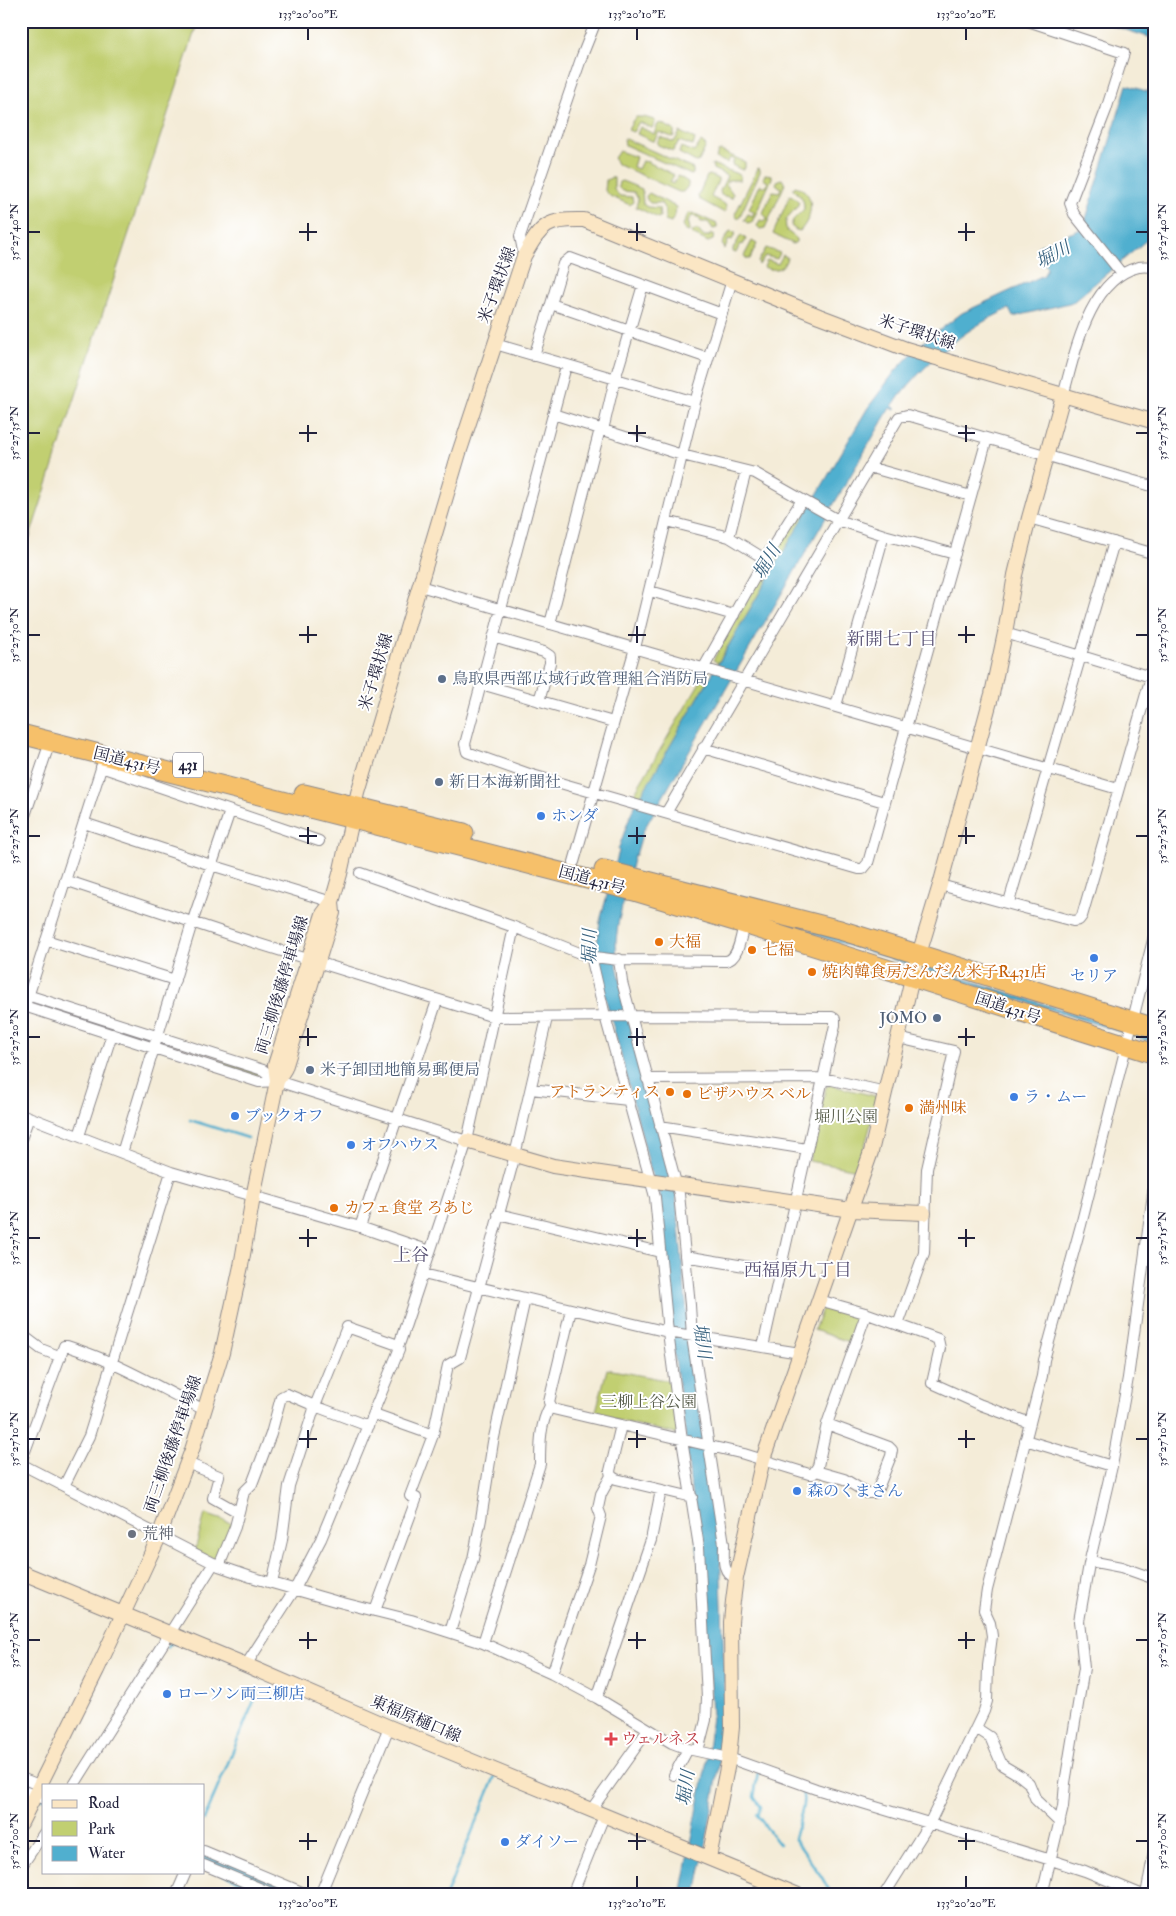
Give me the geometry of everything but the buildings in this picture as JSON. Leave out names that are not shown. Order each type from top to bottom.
[{"type":"highway","name":"国道431号","points":[[21,723],[635,885],[744,924],[1126,1042],[1155,1054]]},
{"type":"highway","name":"国道431号","points":[[21,734],[50,742],[103,762],[353,812],[574,862],[604,876]]},
{"type":"highway","name":"国道431号","points":[[635,885],[840,930],[1131,1023],[1155,1028]]},
{"type":"main road","name":"米子環状線","points":[[353,812],[459,453],[524,256],[536,234],[545,226],[564,220],[584,220],[819,316],[906,348],[1155,422]]},
{"type":"main road","points":[[707,1857],[729,1758],[732,1727],[731,1622],[736,1578],[762,1459],[871,1152],[918,956],[940,885],[992,694],[1015,575],[1063,396]]},
{"type":"main road","name":"両三柳後藤停車場線","points":[[21,1823],[65,1735],[159,1535],[205,1410],[222,1353],[241,1266],[252,1197],[277,1081],[275,1065],[313,961],[322,914],[332,902],[353,812]]},
{"type":"main road","points":[[466,1141],[553,1166],[649,1180],[676,1186],[851,1210],[924,1213]]},
{"type":"main road","name":"東福原樋口線","points":[[21,1572],[246,1665],[389,1727],[798,1895]]},
{"type":"street","points":[[524,256],[520,236],[582,56],[596,21]]},
{"type":"street","points":[[1028,21],[1124,53],[1106,110],[1070,203],[1074,214],[1120,271]]},
{"type":"street","points":[[534,356],[563,264],[570,258],[722,314]]},
{"type":"street","points":[[1063,396],[1089,312],[1106,288],[1120,271],[1140,267],[1155,267]]},
{"type":"street","points":[[574,862],[650,591],[695,402],[732,280]]},
{"type":"street","points":[[550,624],[615,379],[643,285]]},
{"type":"street","points":[[551,304],[708,358]]},
{"type":"street","points":[[495,344],[695,402]]},
{"type":"street","points":[[566,366],[464,744],[467,752],[529,774],[592,793],[859,869],[863,869],[868,863],[987,439]]},
{"type":"street","points":[[553,414],[682,454],[755,473],[834,518],[884,535],[954,554]]},
{"type":"street","points":[[662,812],[703,748],[739,679],[834,518],[869,467],[896,420],[902,416],[907,415],[1155,487]]},
{"type":"street","points":[[869,467],[972,496]]},
{"type":"street","points":[[729,537],[746,471]]},
{"type":"street","points":[[705,669],[765,559],[806,502]]},
{"type":"street","points":[[1029,518],[1155,554]]},
{"type":"street","points":[[667,522],[729,537],[765,559]]},
{"type":"street","points":[[836,706],[884,535]]},
{"type":"street","points":[[1009,902],[1114,542]]},
{"type":"street","points":[[420,586],[1118,789]]},
{"type":"street","points":[[650,591],[734,615]]},
{"type":"street","points":[[1005,633],[1151,676]]},
{"type":"street","points":[[493,637],[550,656],[550,663],[539,701]]},
{"type":"street","points":[[940,885],[1009,902],[1073,921],[1079,920],[1082,916],[1155,663]]},
{"type":"street","points":[[481,684],[613,722]]},
{"type":"street","points":[[21,826],[50,742]]},
{"type":"street","points":[[703,748],[884,802]]},
{"type":"street","points":[[277,1081],[259,1082],[23,1005],[25,994],[46,940],[103,762],[230,811],[319,841]]},
{"type":"street","points":[[122,1153],[192,923],[230,811]]},
{"type":"street","points":[[84,823],[332,902]]},
{"type":"street","points":[[360,873],[593,956],[618,959],[729,961],[735,956],[744,924]]},
{"type":"street","points":[[65,880],[192,923],[494,1018],[605,1016],[832,1017],[836,1021],[763,1347]]},
{"type":"street","points":[[246,1665],[295,1589],[321,1539],[399,1350],[398,1345],[466,1141],[514,927]]},
{"type":"street","points":[[884,1895],[930,1822],[976,1728],[987,1701],[988,1666],[992,1636],[990,1623],[984,1610],[984,1602],[1042,1376],[1044,1360],[1081,1225],[1155,932]]},
{"type":"street","points":[[46,940],[175,980]]},
{"type":"street","points":[[593,956],[605,1016],[655,1197],[668,1332],[699,1547],[707,1698],[703,1752]]},
{"type":"street","points":[[618,959],[622,982],[676,1186],[705,1445],[724,1544],[725,1569],[727,1574],[736,1578]]},
{"type":"street","points":[[25,994],[263,1070],[277,1081],[466,1141]]},
{"type":"street","points":[[360,1227],[437,1001]]},
{"type":"street","points":[[375,1611],[416,1500],[416,1498],[410,1496],[433,1435],[448,1365],[460,1358],[515,1155],[547,1018]]},
{"type":"street","points":[[79,1136],[112,1034]]},
{"type":"street","points":[[898,1038],[954,1051],[927,1169],[924,1253],[898,1325]]},
{"type":"street","points":[[647,1079],[823,1078],[886,1092]]},
{"type":"street","points":[[530,1089],[628,1100]]},
{"type":"street","points":[[21,1139],[25,1115],[171,1172],[360,1227],[430,1251]]},
{"type":"street","points":[[660,1126],[807,1149]]},
{"type":"street","points":[[64,1486],[89,1436],[171,1172]]},
{"type":"street","points":[[1042,1895],[1060,1824],[1084,1671],[1079,1621],[1090,1561],[1112,1466],[1128,1378],[1152,1222],[1155,1179]]},
{"type":"street","points":[[498,1214],[660,1252]]},
{"type":"street","points":[[685,1256],[780,1272]]},
{"type":"street","points":[[422,1274],[668,1332],[800,1353]]},
{"type":"street","points":[[450,1632],[473,1559],[482,1519],[493,1442],[525,1299]]},
{"type":"street","points":[[819,1300],[938,1339],[940,1341],[933,1381],[935,1384],[1030,1423]]},
{"type":"street","points":[[483,1643],[540,1464],[540,1437],[546,1413],[550,1406],[549,1402],[571,1310]]},
{"type":"street","points":[[816,1471],[827,1424],[866,1314]]},
{"type":"street","points":[[272,1583],[282,1540],[288,1486],[315,1406],[347,1326],[398,1345]]},
{"type":"street","points":[[21,1334],[41,1349],[60,1357]]},
{"type":"street","points":[[205,1410],[111,1363],[64,1346],[21,1463],[217,1564],[272,1583],[450,1632],[483,1643],[552,1674],[597,1698],[648,1730],[688,1749],[729,1758],[816,1789],[1051,1860],[1085,1871],[1144,1895],[1155,1846]]},
{"type":"street","points":[[75,1784],[169,1634],[217,1564],[234,1527],[244,1492],[252,1484],[271,1434],[281,1397],[286,1394],[368,1426]]},
{"type":"street","points":[[550,1406],[553,1409],[762,1459],[809,1474],[816,1471],[844,1479],[867,1493],[875,1493],[892,1450],[889,1447],[827,1424]]},
{"type":"street","points":[[374,1414],[433,1435]]},
{"type":"street","points":[[552,1674],[589,1565],[600,1516],[598,1508],[600,1494],[611,1476],[610,1471],[621,1425]]},
{"type":"street","points":[[1025,1440],[1112,1466]]},
{"type":"street","points":[[187,1463],[219,1476],[213,1498],[238,1512]]},
{"type":"street","points":[[611,1476],[616,1479],[692,1497]]},
{"type":"street","points":[[597,1698],[651,1540],[661,1490]]},
{"type":"street","points":[[1090,1561],[1121,1567],[1155,1579]]},
{"type":"street","points":[[320,1895],[389,1727]]},
{"type":"street","points":[[976,1728],[992,1740],[1002,1765],[1019,1775],[1029,1784],[1036,1800],[1060,1824]]},
{"type":"street","points":[[591,1810],[648,1730]]},
{"type":"street","points":[[674,1775],[688,1749]]},
{"type":"street","points":[[21,1778],[36,1791]]},
{"type":"street","points":[[572,1895],[604,1816]]},
{"type":"street","points":[[21,1867],[42,1836]]},
{"type":"street","points":[[205,1851],[309,1895]]},
{"type":"street","points":[[205,1865],[276,1895]]},
{"type":"street","points":[[176,1895],[185,1874]]},
{"type":"green space","points":[[21,21],[198,21],[21,564]]},
{"type":"green space","points":[[636,117],[644,117],[655,122],[652,128],[639,122],[633,132],[628,130]]},
{"type":"green space","points":[[661,123],[674,130],[674,136],[659,132],[654,141],[652,141],[637,134],[640,127],[654,134],[658,124]]},
{"type":"green space","points":[[680,132],[695,139],[693,146],[679,141],[673,151],[658,145],[660,137],[674,142]]},
{"type":"green space","points":[[624,139],[693,169],[693,174],[691,175],[625,145]]},
{"type":"green space","points":[[701,142],[706,146],[699,161],[696,162],[679,153],[681,147],[694,152]]},
{"type":"green space","points":[[619,151],[636,157],[633,167],[638,169],[642,161],[648,162],[674,175],[670,182],[673,184],[678,176],[688,182],[688,186],[683,192],[679,192],[617,164],[614,158]]},
{"type":"green space","points":[[721,151],[745,162],[745,168],[742,170],[732,165],[734,160],[730,158],[727,163],[716,158],[718,152]]},
{"type":"green space","points":[[712,164],[740,175],[740,180],[728,180],[726,184],[733,194],[732,198],[721,195],[720,191],[727,176],[713,169]]},
{"type":"green space","points":[[758,168],[760,172],[740,216],[737,218],[735,214]]},
{"type":"green space","points":[[765,174],[772,175],[772,178],[752,222],[747,223],[744,220],[748,214],[752,216],[754,212],[749,209],[760,185],[766,187],[768,182],[763,179]]},
{"type":"green space","points":[[710,175],[718,179],[711,197],[726,205],[726,211],[723,212],[699,199],[698,196],[707,176]]},
{"type":"green space","points":[[613,177],[614,190],[620,196],[632,197],[633,202],[630,205],[610,196],[605,191],[606,180]]},
{"type":"green space","points":[[782,179],[785,184],[765,228],[760,229],[757,226],[760,220],[765,221],[767,218],[763,213],[773,191],[779,192],[781,188],[776,184],[778,180]]},
{"type":"green space","points":[[622,181],[642,189],[643,204],[647,207],[659,208],[660,217],[658,218],[636,207],[638,199],[634,192],[622,191],[618,187],[619,182]]},
{"type":"green space","points":[[795,186],[807,194],[811,205],[808,219],[800,231],[791,226],[793,220],[804,209],[801,198],[793,189]]},
{"type":"green space","points":[[649,193],[676,207],[675,215],[671,222],[665,220],[665,210],[661,203],[650,203],[647,200],[646,196]]},
{"type":"green space","points":[[790,195],[799,202],[786,222],[787,231],[796,238],[796,242],[793,244],[773,234]]},
{"type":"green space","points":[[693,213],[717,224],[717,228],[713,229],[708,222],[701,222],[698,217],[692,216],[688,221],[689,232],[686,231],[683,225],[688,214]]},
{"type":"green space","points":[[698,230],[703,236],[709,236],[711,233],[715,235],[713,240],[708,242],[692,234],[693,231]]},
{"type":"green space","points":[[730,231],[735,232],[735,234],[732,240],[729,239],[725,249],[722,244]]},
{"type":"green space","points":[[741,235],[746,239],[743,245],[740,244],[736,253],[733,252],[733,249]]},
{"type":"green space","points":[[752,241],[757,244],[750,259],[747,259],[744,256]]},
{"type":"green space","points":[[766,248],[780,253],[777,259],[765,256],[759,265],[758,262]]},
{"type":"green space","points":[[783,255],[787,257],[781,267],[772,269],[764,267],[767,260],[778,264]]},
{"type":"green space","points":[[806,507],[809,509],[718,663],[713,660],[800,509]]},
{"type":"green space","points":[[703,677],[709,679],[638,801],[631,799]]},
{"type":"green space","points":[[41,1004],[143,1037],[143,1038],[39,1006]]},
{"type":"green space","points":[[169,1045],[259,1074],[255,1075],[172,1049]]},
{"type":"green space","name":"堀川公園","points":[[830,1085],[875,1096],[878,1099],[858,1170],[809,1161],[826,1087]]},
{"type":"green space","points":[[827,1306],[858,1315],[860,1320],[852,1343],[814,1330],[822,1309]]},
{"type":"green space","name":"三柳上谷公園","points":[[607,1369],[671,1381],[679,1431],[676,1434],[595,1415]]},
{"type":"green space","points":[[205,1514],[234,1524],[220,1561],[195,1550]]},
{"type":"water","points":[[1097,21],[1155,21],[1155,39]]},
{"type":"water","name":"堀川","points":[[1127,85],[1155,94],[1155,233],[1073,302],[1013,317],[1009,309],[975,327],[944,350],[904,391],[892,406],[895,410],[890,408],[643,831],[636,855],[634,855],[618,924],[616,942],[617,965],[637,1055],[676,1194],[690,1346],[720,1547],[726,1723],[696,1895],[681,1895],[707,1760],[712,1716],[710,1674],[684,1422],[670,1323],[660,1193],[656,1191],[595,960],[600,921],[618,850],[632,811],[867,409],[896,370],[920,345],[962,313],[1044,275],[1047,268],[1038,246],[1079,230],[1085,222]]},
{"type":"water","points":[[764,920],[821,933],[1155,1039],[1155,1043],[818,936],[811,934],[805,937],[803,936],[807,932]]},
{"type":"waterway","points":[[190,1120],[248,1138]]},
{"type":"waterway","points":[[167,1647],[171,1643],[176,1643]]},
{"type":"waterway","points":[[205,1818],[259,1689]]},
{"type":"waterway","points":[[758,1772],[754,1797],[761,1807],[757,1815],[779,1844]]},
{"type":"waterway","points":[[446,1895],[495,1776]]},
{"type":"waterway","points":[[21,1784],[42,1791]]},
{"type":"waterway","points":[[800,1789],[803,1805],[794,1838],[832,1895]]},
{"type":"waterway","points":[[205,1859],[290,1895]]},
{"type":"place","name":"鳥取県西部広域行政管理組合消防局","points":[[442,679]]},
{"type":"place","name":"新日本海新聞社","points":[[439,782]]},
{"type":"place","name":"ホンダ","points":[[541,816]]},
{"type":"place","name":"大福","points":[[659,942]]},
{"type":"place","name":"七福","points":[[752,950]]},
{"type":"place","name":"セリア","points":[[1094,958]]},
{"type":"place","name":"焼肉韓食房だんだん米子R431店","points":[[812,972]]},
{"type":"place","name":"JOMO","points":[[937,1018]]},
{"type":"place","name":"米子卸団地簡易郵便局","points":[[310,1070]]},
{"type":"place","name":"アトランティス","points":[[670,1092]]},
{"type":"place","name":"ピザハウス ベル","points":[[687,1094]]},
{"type":"place","name":"ラ・ムー","points":[[1014,1097]]},
{"type":"place","name":"満州味","points":[[909,1108]]},
{"type":"place","name":"ブックオフ","points":[[235,1116]]},
{"type":"place","name":"オフハウス","points":[[351,1145]]},
{"type":"place","name":"カフェ食堂 ろあじ","points":[[334,1208]]},
{"type":"place","name":"森のくまさん","points":[[797,1491]]},
{"type":"place","name":"荒神","points":[[132,1534]]},
{"type":"place","name":"ローソン両三柳店","points":[[167,1694]]},
{"type":"place","name":"ウェルネス","points":[[611,1739]]},
{"type":"place","name":"ダイソー","points":[[505,1842]]},
{"type":"district","name":"新開七丁目","points":[[892,639]]},
{"type":"district","name":"上谷","points":[[411,1255]]},
{"type":"district","name":"西福原九丁目","points":[[798,1270]]}]
